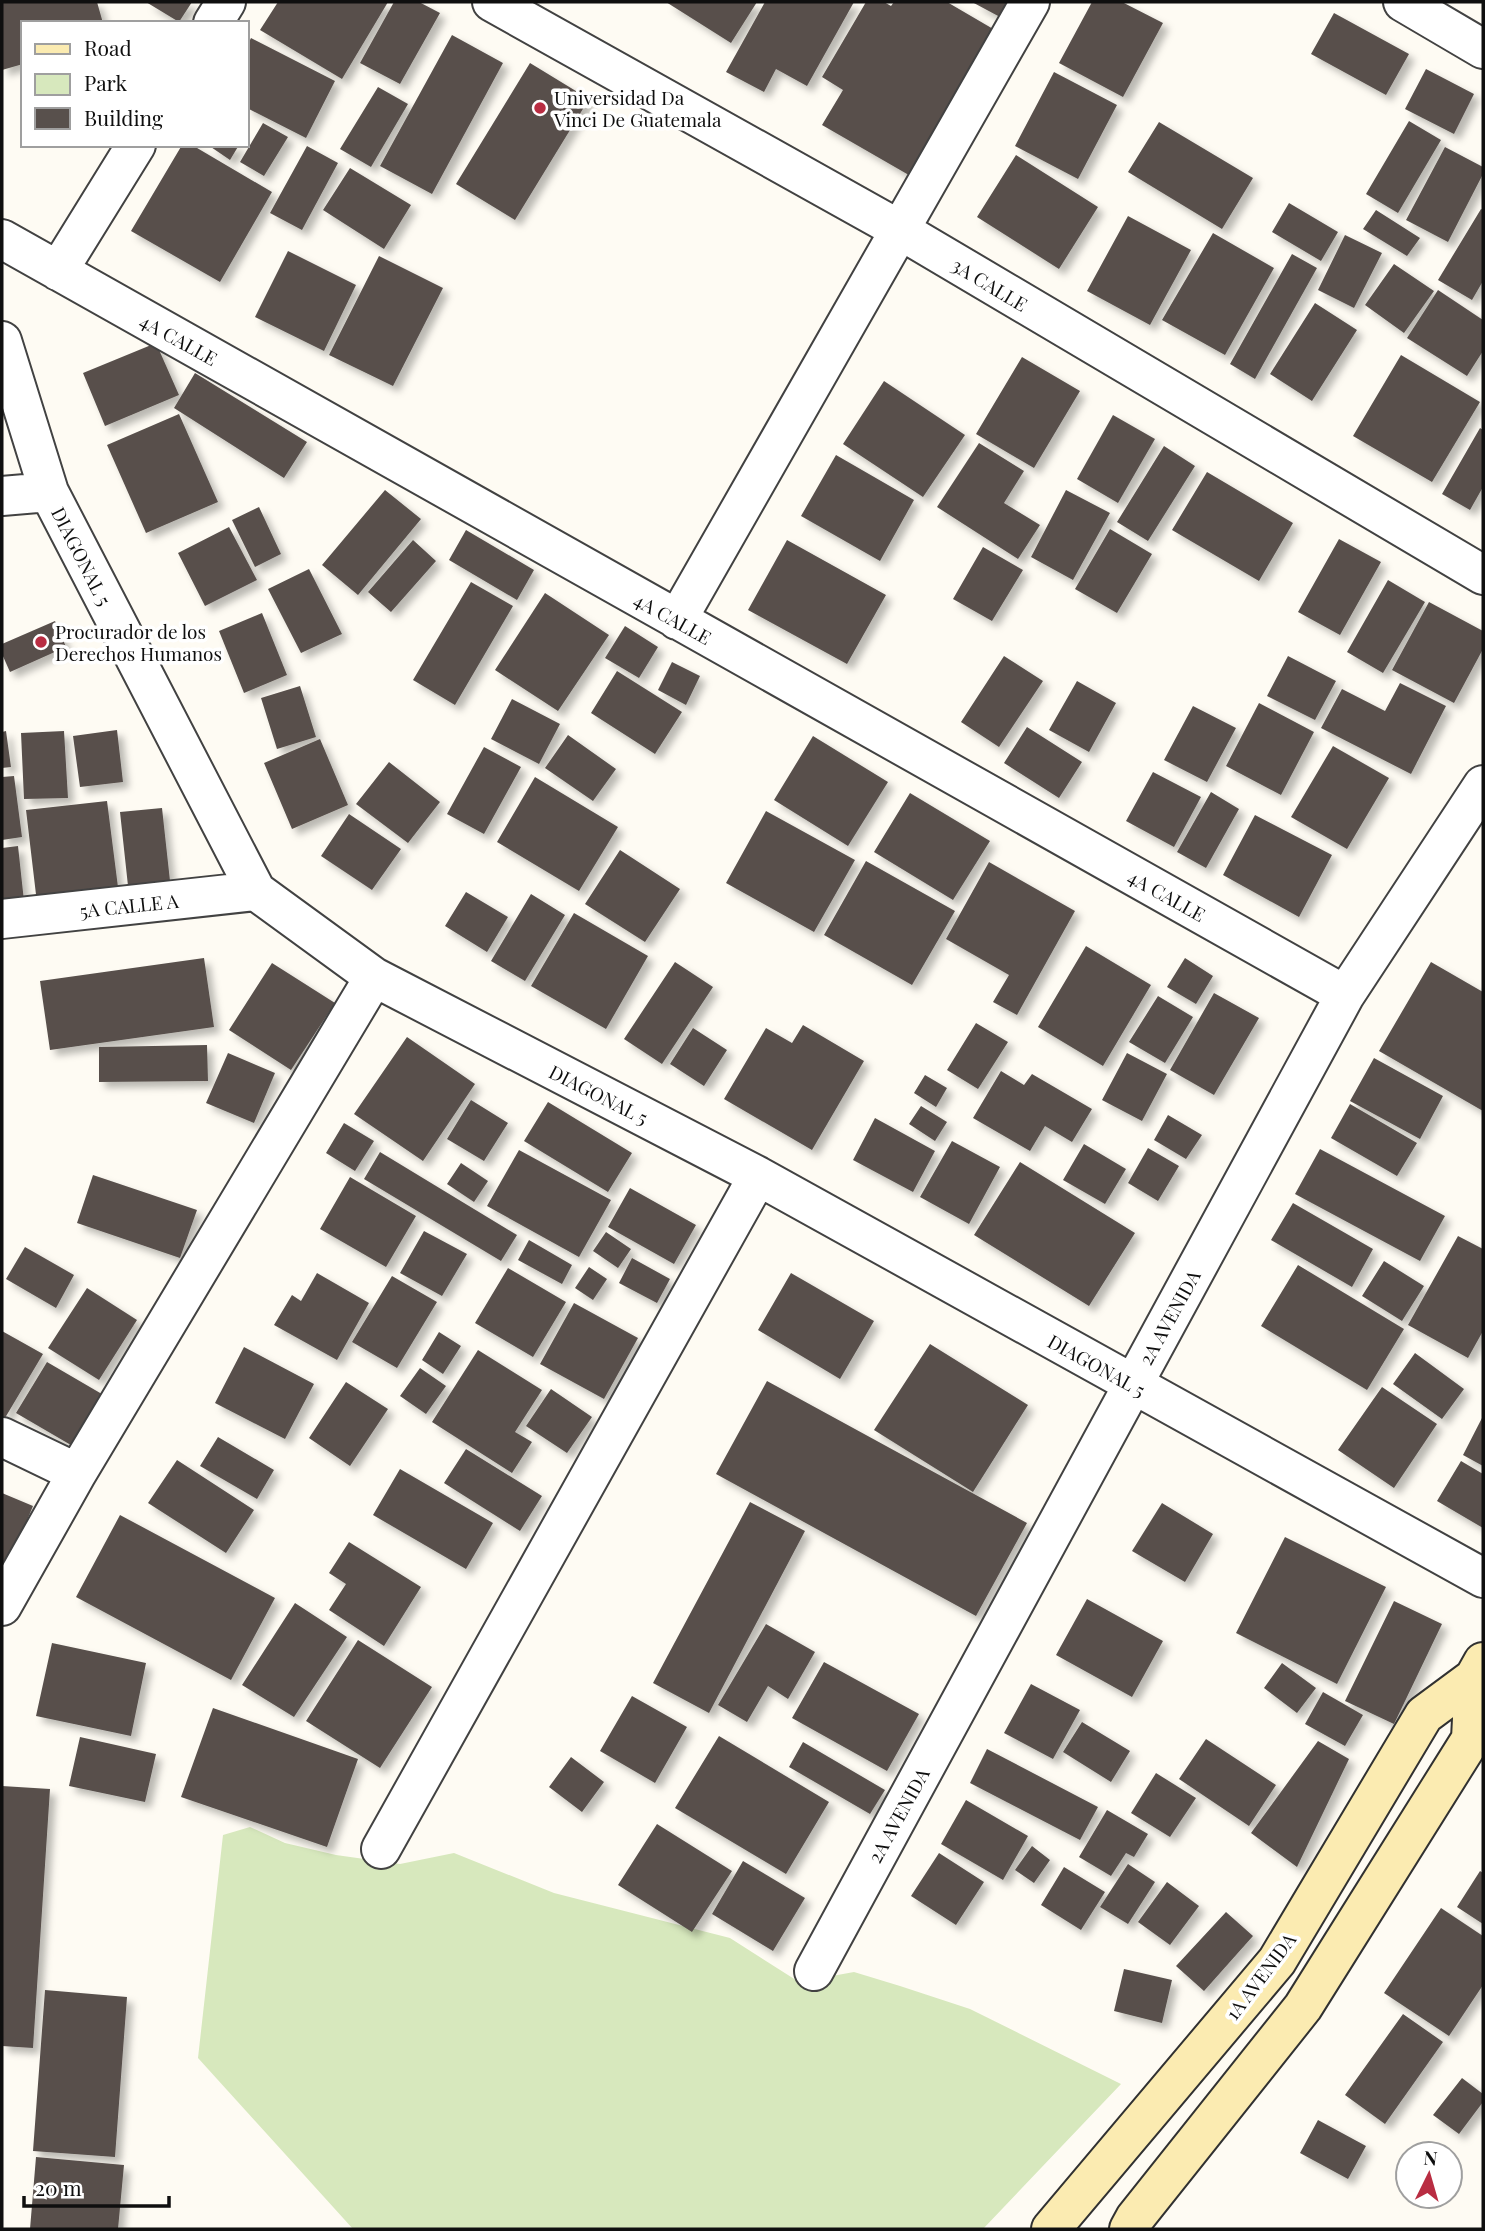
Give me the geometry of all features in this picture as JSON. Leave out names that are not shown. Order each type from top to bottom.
[{"type":"main road","name":"1A AVENIDA","points":[[1051,2229],[1277,1961],[1424,1715],[1479,1670]]},
{"type":"main road","name":"1A AVENIDA","points":[[1129,2229],[1303,2007],[1457,1762],[1471,1739],[1479,1670]]},
{"type":"street","points":[[214,21],[226,2]]},
{"type":"street","name":"3A CALLE","points":[[492,2],[900,230],[1483,575]]},
{"type":"street","points":[[677,620],[1030,2]]},
{"type":"street","points":[[1403,2],[1483,49]]},
{"type":"street","points":[[58,271],[135,147]]},
{"type":"street","name":"4A CALLE","points":[[2,239],[1345,995]]},
{"type":"street","name":"DIAGONAL 5","points":[[2,341],[49,492],[256,891],[374,977],[758,1176],[1483,1578]]},
{"type":"street","points":[[2,496],[49,492]]},
{"type":"street","name":"2A AVENIDA","points":[[814,1971],[1345,995],[1483,785]]},
{"type":"street","name":"5A CALLE A","points":[[2,919],[256,891]]},
{"type":"street","points":[[2,1606],[77,1473],[374,977]]},
{"type":"street","points":[[381,1849],[758,1176]]},
{"type":"street","points":[[2,1437],[77,1473]]},
{"type":"green space","points":[[250,1827],[285,1843],[336,1855],[400,1864],[454,1853],[554,1893],[730,1938],[799,1982],[854,1972],[970,2009],[1121,2084],[983,2229],[353,2229],[198,2058],[223,1835]]},
{"type":"building","points":[[2,2],[97,2],[102,21],[21,21],[21,65],[2,70]]},
{"type":"building","points":[[146,2],[192,2],[177,21]]},
{"type":"building","points":[[278,2],[388,2],[342,79],[260,30]]},
{"type":"building","points":[[394,2],[419,2],[440,13],[400,84],[360,63]]},
{"type":"building","points":[[666,2],[757,2],[731,43]]},
{"type":"building","points":[[765,2],[854,2],[807,86],[776,69],[764,92],[726,72]]},
{"type":"building","points":[[866,2],[884,2],[891,6],[894,2],[947,2],[1000,33],[914,178],[822,125],[843,90],[822,77]]},
{"type":"building","points":[[972,2],[1009,2],[1000,17]]},
{"type":"building","points":[[1092,2],[1122,2],[1163,23],[1123,97],[1059,63]]},
{"type":"building","points":[[1334,13],[1409,54],[1386,95],[1311,54]]},
{"type":"building","points":[[452,35],[503,63],[432,194],[380,166]]},
{"type":"building","points":[[251,38],[335,81],[306,138],[248,109],[248,44]]},
{"type":"building","points":[[530,63],[589,99],[515,220],[456,184]]},
{"type":"building","points":[[1426,69],[1474,94],[1454,134],[1405,109]]},
{"type":"building","points":[[1054,72],[1117,105],[1078,179],[1015,146]]},
{"type":"building","points":[[378,87],[408,104],[371,167],[340,149]]},
{"type":"building","points":[[1409,121],[1441,140],[1398,213],[1366,194]]},
{"type":"building","points":[[1159,122],[1253,178],[1222,229],[1128,172]]},
{"type":"building","points":[[263,123],[288,137],[264,176],[240,162]]},
{"type":"building","points":[[307,146],[338,163],[302,230],[270,213]]},
{"type":"building","points":[[181,147],[195,147],[272,192],[220,282],[131,231]]},
{"type":"building","points":[[211,147],[238,147],[230,160]]},
{"type":"building","points":[[1445,147],[1483,167],[1483,174],[1448,242],[1406,220]]},
{"type":"building","points":[[1016,155],[1098,207],[1059,269],[977,217]]},
{"type":"building","points":[[350,168],[411,205],[384,249],[323,210]]},
{"type":"building","points":[[1289,203],[1338,232],[1321,261],[1272,232]]},
{"type":"building","points":[[1481,209],[1483,281],[1472,300],[1438,280]]},
{"type":"building","points":[[1376,210],[1420,238],[1407,256],[1363,229]]},
{"type":"building","points":[[1128,216],[1191,250],[1150,325],[1087,291]]},
{"type":"building","points":[[1213,233],[1274,268],[1225,355],[1162,320]]},
{"type":"building","points":[[1345,235],[1382,253],[1354,308],[1318,290]]},
{"type":"building","points":[[288,251],[356,285],[324,351],[255,317]]},
{"type":"building","points":[[1292,254],[1317,268],[1255,379],[1230,364]]},
{"type":"building","points":[[379,256],[443,288],[393,386],[329,355]]},
{"type":"building","points":[[1394,264],[1434,291],[1404,333],[1365,305]]},
{"type":"building","points":[[1438,290],[1483,320],[1483,351],[1467,376],[1407,338]]},
{"type":"building","points":[[1315,303],[1357,330],[1312,401],[1270,374]]},
{"type":"building","points":[[156,343],[179,395],[105,426],[83,373]]},
{"type":"building","points":[[1401,355],[1480,402],[1432,482],[1353,436]]},
{"type":"building","points":[[1022,357],[1080,391],[1034,468],[976,434]]},
{"type":"building","points":[[195,373],[307,442],[284,478],[174,408]]},
{"type":"building","points":[[884,381],[965,435],[923,497],[843,444]]},
{"type":"building","points":[[179,414],[218,502],[146,533],[107,445]]},
{"type":"building","points":[[1113,415],[1155,439],[1118,503],[1077,479]]},
{"type":"building","points":[[1480,428],[1483,430],[1483,487],[1470,510],[1442,494]]},
{"type":"building","points":[[979,443],[1024,471],[1004,503],[1040,525],[1018,559],[937,507]]},
{"type":"building","points":[[1164,446],[1195,466],[1148,541],[1117,522]]},
{"type":"building","points":[[836,455],[914,500],[880,561],[801,516]]},
{"type":"building","points":[[1207,472],[1293,523],[1259,581],[1172,530]]},
{"type":"building","points":[[385,490],[421,519],[358,595],[322,565]]},
{"type":"building","points":[[1066,490],[1110,513],[1073,580],[1031,557]]},
{"type":"building","points":[[259,507],[281,554],[255,567],[232,520]]},
{"type":"building","points":[[229,527],[257,580],[205,606],[178,553]]},
{"type":"building","points":[[1110,529],[1152,554],[1117,613],[1075,589]]},
{"type":"building","points":[[466,530],[534,570],[517,600],[449,560]]},
{"type":"building","points":[[1339,539],[1381,562],[1340,635],[1298,612]]},
{"type":"building","points":[[413,540],[436,561],[391,612],[368,592]]},
{"type":"building","points":[[787,540],[886,595],[847,664],[748,610]]},
{"type":"building","points":[[983,547],[1023,570],[992,621],[953,599]]},
{"type":"building","points":[[309,569],[342,634],[301,653],[268,589]]},
{"type":"building","points":[[1388,580],[1425,602],[1383,673],[1347,652]]},
{"type":"building","points":[[471,582],[513,606],[455,705],[413,680]]},
{"type":"building","points":[[545,593],[609,635],[558,711],[495,670]]},
{"type":"building","points":[[1429,602],[1483,631],[1483,649],[1454,703],[1392,670]]},
{"type":"building","points":[[262,613],[287,675],[244,693],[219,631]]},
{"type":"building","points":[[55,621],[66,647],[10,672],[2,654],[2,644]]},
{"type":"building","points":[[625,626],[658,647],[639,678],[605,658]]},
{"type":"building","points":[[1004,656],[1043,681],[999,747],[961,722]]},
{"type":"building","points":[[1288,656],[1336,681],[1315,720],[1267,696]]},
{"type":"building","points":[[672,662],[700,676],[686,705],[658,690]]},
{"type":"building","points":[[617,671],[682,712],[655,754],[591,713]]},
{"type":"building","points":[[1077,681],[1116,703],[1089,752],[1049,730]]},
{"type":"building","points":[[1400,683],[1446,706],[1411,774],[1321,728],[1342,689],[1385,711]]},
{"type":"building","points":[[300,686],[316,737],[277,749],[261,698]]},
{"type":"building","points":[[512,699],[560,724],[539,764],[491,739]]},
{"type":"building","points":[[1259,703],[1314,732],[1281,795],[1226,766]]},
{"type":"building","points":[[1193,706],[1236,728],[1207,782],[1164,760]]},
{"type":"building","points":[[1027,727],[1082,762],[1059,798],[1004,763]]},
{"type":"building","points":[[117,730],[123,782],[80,787],[73,736]]},
{"type":"building","points":[[6,731],[11,767],[2,768],[2,732]]},
{"type":"building","points":[[64,731],[68,798],[24,799],[21,733]]},
{"type":"building","points":[[568,735],[616,769],[593,801],[545,768]]},
{"type":"building","points":[[813,736],[888,782],[848,846],[774,800]]},
{"type":"building","points":[[320,739],[348,805],[292,829],[264,763]]},
{"type":"building","points":[[1333,746],[1389,778],[1347,849],[1291,817]]},
{"type":"building","points":[[484,747],[521,767],[484,834],[447,814]]},
{"type":"building","points":[[389,762],[440,802],[408,843],[356,804]]},
{"type":"building","points":[[1153,772],[1201,797],[1174,847],[1126,821]]},
{"type":"building","points":[[14,776],[22,837],[2,840],[2,777]]},
{"type":"building","points":[[535,777],[618,827],[579,891],[497,842]]},
{"type":"building","points":[[1211,792],[1239,809],[1206,868],[1177,852]]},
{"type":"building","points":[[910,793],[990,841],[953,900],[874,852]]},
{"type":"building","points":[[107,801],[119,895],[37,903],[26,810]]},
{"type":"building","points":[[162,808],[170,881],[128,886],[120,812]]},
{"type":"building","points":[[766,811],[855,860],[814,932],[726,883]]},
{"type":"building","points":[[349,814],[401,849],[372,890],[321,856]]},
{"type":"building","points":[[1255,815],[1332,855],[1299,917],[1223,875]]},
{"type":"building","points":[[18,846],[24,901],[2,904],[2,848]]},
{"type":"building","points":[[620,850],[680,889],[645,942],[585,904]]},
{"type":"building","points":[[866,861],[955,911],[912,985],[824,935]]},
{"type":"building","points":[[989,862],[1075,911],[1017,1015],[993,1002],[1009,975],[946,939]]},
{"type":"building","points":[[466,892],[508,917],[487,952],[445,926]]},
{"type":"building","points":[[531,894],[565,915],[525,981],[491,961]]},
{"type":"building","points":[[574,913],[648,956],[606,1029],[531,986]]},
{"type":"building","points":[[1086,946],[1151,985],[1103,1066],[1038,1027]]},
{"type":"building","points":[[204,958],[214,1027],[50,1050],[40,981]]},
{"type":"building","points":[[1185,958],[1213,976],[1196,1004],[1167,987]]},
{"type":"building","points":[[675,962],[713,987],[662,1064],[624,1039]]},
{"type":"building","points":[[1431,962],[1483,992],[1483,1111],[1379,1051]]},
{"type":"building","points":[[272,963],[335,1003],[291,1070],[229,1030]]},
{"type":"building","points":[[1214,993],[1259,1018],[1214,1095],[1170,1070]]},
{"type":"building","points":[[1158,996],[1193,1017],[1165,1063],[1129,1042]]},
{"type":"building","points":[[976,1023],[1008,1042],[978,1089],[947,1070]]},
{"type":"building","points":[[803,1025],[864,1061],[812,1150],[724,1099],[766,1028],[792,1043]]},
{"type":"building","points":[[693,1028],[727,1050],[704,1086],[670,1064]]},
{"type":"building","points":[[407,1037],[475,1084],[423,1161],[354,1114]]},
{"type":"building","points":[[207,1045],[208,1081],[99,1082],[99,1047]]},
{"type":"building","points":[[228,1053],[275,1073],[254,1123],[206,1103]]},
{"type":"building","points":[[1127,1053],[1167,1074],[1142,1121],[1102,1100]]},
{"type":"building","points":[[1374,1058],[1443,1096],[1420,1139],[1350,1101]]},
{"type":"building","points":[[1001,1071],[1024,1085],[1032,1074],[1092,1109],[1072,1142],[1045,1126],[1030,1151],[973,1118]]},
{"type":"building","points":[[925,1075],[947,1088],[936,1107],[914,1093]]},
{"type":"building","points":[[471,1100],[508,1123],[484,1161],[447,1139]]},
{"type":"building","points":[[548,1102],[632,1153],[608,1192],[524,1141]]},
{"type":"building","points":[[1350,1104],[1417,1143],[1397,1176],[1331,1138]]},
{"type":"building","points":[[921,1106],[947,1122],[935,1141],[909,1124]]},
{"type":"building","points":[[1168,1115],[1202,1135],[1186,1159],[1154,1140]]},
{"type":"building","points":[[875,1118],[935,1151],[913,1192],[853,1160]]},
{"type":"building","points":[[344,1123],[374,1141],[355,1171],[326,1153]]},
{"type":"building","points":[[952,1141],[1000,1167],[969,1224],[920,1197]]},
{"type":"building","points":[[1084,1144],[1126,1169],[1105,1204],[1063,1180]]},
{"type":"building","points":[[1148,1148],[1179,1166],[1158,1201],[1128,1183]]},
{"type":"building","points":[[1320,1149],[1445,1216],[1420,1261],[1295,1194]]},
{"type":"building","points":[[519,1150],[611,1200],[579,1257],[487,1206]]},
{"type":"building","points":[[380,1152],[517,1235],[501,1261],[364,1179]]},
{"type":"building","points":[[1020,1162],[1135,1233],[1089,1306],[974,1235]]},
{"type":"building","points":[[461,1163],[488,1181],[474,1202],[447,1184]]},
{"type":"building","points":[[93,1175],[197,1210],[180,1258],[77,1223]]},
{"type":"building","points":[[350,1177],[416,1216],[386,1267],[320,1229]]},
{"type":"building","points":[[630,1188],[696,1225],[674,1264],[608,1227]]},
{"type":"building","points":[[1293,1203],[1373,1249],[1352,1287],[1271,1240]]},
{"type":"building","points":[[424,1231],[467,1254],[442,1296],[400,1273]]},
{"type":"building","points":[[606,1232],[631,1249],[618,1268],[593,1251]]},
{"type":"building","points":[[1458,1236],[1483,1249],[1483,1331],[1468,1358],[1408,1325]]},
{"type":"building","points":[[529,1240],[572,1265],[562,1284],[518,1260]]},
{"type":"building","points":[[25,1247],[74,1275],[56,1308],[6,1279]]},
{"type":"building","points":[[632,1258],[670,1279],[657,1303],[619,1283]]},
{"type":"building","points":[[1384,1261],[1424,1286],[1402,1321],[1362,1296]]},
{"type":"building","points":[[1298,1265],[1404,1329],[1367,1390],[1261,1326]]},
{"type":"building","points":[[589,1267],[607,1279],[593,1300],[575,1288]]},
{"type":"building","points":[[508,1268],[566,1302],[533,1357],[475,1323]]},
{"type":"building","points":[[317,1273],[369,1303],[337,1360],[274,1325],[292,1295],[301,1301]]},
{"type":"building","points":[[791,1273],[874,1321],[840,1379],[758,1330]]},
{"type":"building","points":[[392,1276],[437,1302],[397,1368],[352,1342]]},
{"type":"building","points":[[87,1288],[137,1320],[99,1380],[48,1348]]},
{"type":"building","points":[[574,1303],[638,1338],[604,1399],[540,1364]]},
{"type":"building","points":[[2,1331],[43,1354],[2,1423]]},
{"type":"building","points":[[439,1332],[461,1346],[443,1374],[422,1360]]},
{"type":"building","points":[[930,1344],[1028,1405],[973,1492],[874,1430]]},
{"type":"building","points":[[244,1347],[314,1384],[285,1439],[215,1403]]},
{"type":"building","points":[[478,1350],[542,1390],[515,1432],[532,1442],[512,1473],[432,1422]]},
{"type":"building","points":[[1415,1353],[1464,1389],[1442,1419],[1393,1384]]},
{"type":"building","points":[[47,1362],[107,1397],[76,1448],[16,1413]]},
{"type":"building","points":[[420,1368],[446,1386],[426,1414],[400,1396]]},
{"type":"building","points":[[767,1381],[1027,1523],[976,1616],[716,1474]]},
{"type":"building","points":[[346,1382],[388,1409],[350,1466],[309,1438]]},
{"type":"building","points":[[1382,1387],[1437,1424],[1394,1488],[1338,1450]]},
{"type":"building","points":[[551,1389],[592,1417],[567,1453],[526,1426]]},
{"type":"building","points":[[1483,1416],[1483,1466],[1463,1455]]},
{"type":"building","points":[[218,1437],[274,1470],[257,1499],[200,1466]]},
{"type":"building","points":[[466,1449],[542,1496],[520,1531],[444,1483]]},
{"type":"building","points":[[177,1460],[254,1510],[226,1553],[148,1503]]},
{"type":"building","points":[[1461,1461],[1483,1474],[1483,1528],[1437,1501]]},
{"type":"building","points":[[400,1469],[493,1523],[466,1569],[373,1515]]},
{"type":"building","points":[[2,1493],[33,1506],[4,1575],[2,1574]]},
{"type":"building","points":[[750,1502],[805,1531],[709,1713],[653,1683]]},
{"type":"building","points":[[1162,1503],[1213,1534],[1185,1582],[1132,1551]]},
{"type":"building","points":[[120,1515],[275,1598],[231,1680],[76,1597]]},
{"type":"building","points":[[1285,1537],[1386,1587],[1337,1684],[1236,1633]]},
{"type":"building","points":[[349,1542],[421,1587],[384,1646],[329,1610],[346,1584],[329,1573]]},
{"type":"building","points":[[1087,1599],[1163,1641],[1132,1697],[1056,1655]]},
{"type":"building","points":[[1394,1601],[1442,1624],[1394,1724],[1345,1701]]},
{"type":"building","points":[[295,1603],[347,1637],[294,1717],[242,1685]]},
{"type":"building","points":[[766,1624],[815,1652],[788,1699],[768,1686],[747,1722],[718,1705]]},
{"type":"building","points":[[358,1640],[432,1687],[380,1768],[306,1721]]},
{"type":"building","points":[[52,1643],[146,1663],[131,1736],[36,1716]]},
{"type":"building","points":[[824,1662],[919,1714],[887,1771],[792,1718]]},
{"type":"building","points":[[1282,1663],[1316,1688],[1297,1713],[1264,1688]]},
{"type":"building","points":[[1031,1684],[1080,1710],[1053,1759],[1004,1733]]},
{"type":"building","points":[[1323,1692],[1363,1715],[1345,1746],[1305,1724]]},
{"type":"building","points":[[632,1696],[687,1727],[655,1783],[600,1751]]},
{"type":"building","points":[[213,1708],[358,1759],[327,1847],[181,1797]]},
{"type":"building","points":[[1082,1722],[1130,1751],[1111,1782],[1063,1752]]},
{"type":"building","points":[[719,1736],[829,1802],[786,1874],[675,1808]]},
{"type":"building","points":[[80,1737],[156,1754],[145,1802],[69,1786]]},
{"type":"building","points":[[1206,1739],[1276,1785],[1249,1826],[1179,1779]]},
{"type":"building","points":[[1318,1741],[1349,1759],[1297,1867],[1251,1833]]},
{"type":"building","points":[[803,1742],[885,1790],[870,1814],[789,1767]]},
{"type":"building","points":[[987,1749],[1098,1807],[1080,1840],[970,1783]]},
{"type":"building","points":[[571,1757],[604,1782],[582,1812],[549,1787]]},
{"type":"building","points":[[1156,1773],[1196,1798],[1170,1837],[1131,1813]]},
{"type":"building","points":[[2,1786],[50,1789],[33,2048],[2,2046]]},
{"type":"building","points":[[966,1800],[1028,1836],[1003,1880],[941,1844]]},
{"type":"building","points":[[1107,1810],[1148,1834],[1134,1857],[1126,1853],[1111,1876],[1079,1857]]},
{"type":"building","points":[[657,1824],[732,1871],[692,1932],[618,1885]]},
{"type":"building","points":[[1032,1846],[1050,1860],[1034,1883],[1015,1870]]},
{"type":"building","points":[[939,1853],[984,1882],[956,1925],[911,1896]]},
{"type":"building","points":[[743,1861],[805,1898],[773,1951],[712,1914]]},
{"type":"building","points":[[1128,1864],[1155,1882],[1128,1924],[1100,1907]]},
{"type":"building","points":[[1064,1867],[1105,1892],[1081,1930],[1041,1905]]},
{"type":"building","points":[[1480,1871],[1483,1873],[1483,1924],[1457,1907]]},
{"type":"building","points":[[1167,1882],[1199,1906],[1170,1945],[1138,1922]]},
{"type":"building","points":[[1441,1908],[1483,1936],[1483,1985],[1449,2036],[1384,1993]]},
{"type":"building","points":[[1226,1912],[1253,1936],[1204,1991],[1176,1966]]},
{"type":"building","points":[[1124,1969],[1172,1980],[1162,2023],[1114,2011]]},
{"type":"building","points":[[45,1990],[127,1997],[115,2157],[33,2151]]},
{"type":"building","points":[[1403,2014],[1443,2042],[1385,2124],[1345,2095]]},
{"type":"building","points":[[1462,2078],[1483,2094],[1483,2102],[1459,2134],[1433,2115]]},
{"type":"building","points":[[1318,2120],[1366,2146],[1348,2179],[1300,2153]]},
{"type":"building","points":[[36,2157],[124,2165],[118,2229],[30,2229]]},
{"type":"place","name":"Universidad Da Vinci De Guatemala","points":[[540,108]]},
{"type":"place","name":"Procurador de los Derechos Humanos","points":[[41,642]]}]
